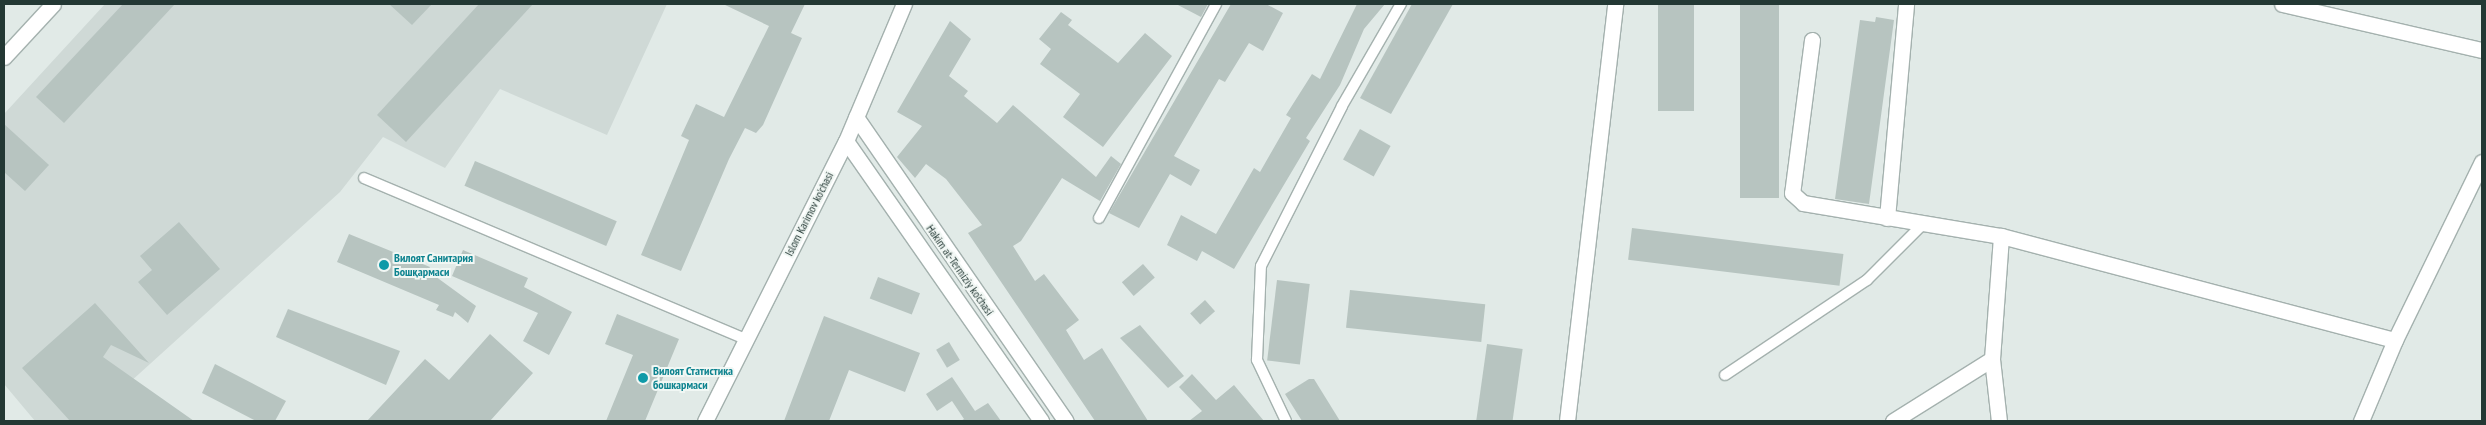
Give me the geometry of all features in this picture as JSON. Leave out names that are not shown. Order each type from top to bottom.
[{"type":"street","points":[[4,57],[53,4]]},
{"type":"street","name":"Islom Karimov ko'chasi","points":[[704,421],[846,141],[904,4]]},
{"type":"street","points":[[1567,421],[1615,4]]},
{"type":"street","points":[[1887,218],[1906,4]]},
{"type":"street","points":[[2282,4],[2482,50]]},
{"type":"street","points":[[1812,40],[1792,193],[1803,203],[2001,236],[2395,340]]},
{"type":"street","name":"Hakim at-Termiziy ko'chasi","points":[[856,117],[1066,421]]},
{"type":"street","name":"Hakim at-Termiziy ko'chasi","points":[[846,141],[1041,421]]},
{"type":"street","points":[[2361,421],[2395,340],[2482,162]]},
{"type":"street","points":[[1999,421],[1992,359],[2001,236]]},
{"type":"street","points":[[1893,421],[1992,359]]},
{"type":"lane","points":[[1099,218],[1216,4]]},
{"type":"lane","points":[[1286,421],[1257,360],[1261,266],[1342,106],[1401,4]]},
{"type":"lane","points":[[364,178],[746,340]]},
{"type":"lane","points":[[1725,375],[1867,280],[1923,224]]},
{"type":"shaded area","points":[[105,4],[667,4],[607,135],[500,89],[445,168],[383,137],[340,192],[87,421],[35,421],[4,384],[4,114]]},
{"type":"building","points":[[123,4],[175,4],[64,123],[36,97]]},
{"type":"building","points":[[389,4],[432,4],[412,25]]},
{"type":"building","points":[[479,4],[533,4],[406,142],[377,115]]},
{"type":"building","points":[[723,4],[805,4],[791,33],[802,38],[763,125],[756,133],[745,128],[729,159],[681,271],[641,255],[689,140],[681,136],[696,104],[724,117],[769,26]]},
{"type":"building","points":[[1176,4],[1208,4],[1201,17]]},
{"type":"building","points":[[1231,4],[1266,4],[1283,13],[1263,51],[1249,43],[1225,82],[1219,79],[1174,156],[1200,170],[1191,186],[1170,174],[1139,228],[1109,213]]},
{"type":"building","points":[[1357,4],[1385,4],[1364,29],[1340,85],[1306,138],[1310,141],[1234,269],[1202,251],[1197,261],[1167,245],[1181,215],[1216,234],[1254,168],[1260,172],[1291,118],[1286,115],[1312,74],[1320,79]]},
{"type":"building","points":[[1412,4],[1453,4],[1391,114],[1360,98]]},
{"type":"building","points":[[1658,4],[1694,4],[1694,111],[1658,111]]},
{"type":"building","points":[[1740,4],[1779,4],[1779,198],[1740,198]]},
{"type":"building","points":[[1061,12],[1072,20],[1068,25],[1118,63],[1145,33],[1172,56],[1103,147],[1063,117],[1080,94],[1040,64],[1051,49],[1039,39]]},
{"type":"building","points":[[1876,17],[1894,20],[1869,204],[1835,199],[1860,20],[1875,22]]},
{"type":"building","points":[[950,21],[971,39],[949,76],[968,91],[964,96],[997,123],[1013,105],[1096,177],[1111,156],[1121,164],[1100,201],[1062,178],[1021,241],[1013,246],[1035,281],[1044,274],[1079,320],[1066,330],[1084,360],[1102,348],[1148,421],[1095,421],[968,233],[982,225],[946,179],[926,164],[915,178],[897,157],[922,126],[897,112]]},
{"type":"building","points":[[4,124],[49,165],[25,191],[4,172]]},
{"type":"building","points":[[1360,129],[1391,146],[1374,177],[1343,160]]},
{"type":"building","points":[[475,161],[617,221],[606,246],[464,186]]},
{"type":"building","points":[[179,222],[220,269],[167,315],[138,282],[152,270],[140,256]]},
{"type":"building","points":[[1632,228],[1843,254],[1840,286],[1628,260]]},
{"type":"building","name":"Вилоят Санитария Бошқармаси","points":[[349,234],[430,267],[428,271],[476,306],[468,323],[455,312],[453,317],[436,310],[439,305],[337,262]]},
{"type":"building","points":[[463,250],[528,278],[524,287],[572,312],[549,355],[523,341],[538,313],[452,276]]},
{"type":"building","points":[[1143,264],[1155,278],[1134,296],[1122,282]]},
{"type":"building","points":[[878,277],[920,293],[912,315],[870,298]]},
{"type":"building","points":[[1277,280],[1310,284],[1300,364],[1267,360]]},
{"type":"building","points":[[1350,290],[1485,304],[1481,342],[1346,328]]},
{"type":"building","points":[[1205,300],[1215,311],[1200,325],[1190,313]]},
{"type":"building","points":[[95,303],[149,363],[111,345],[103,357],[194,421],[70,421],[22,368]]},
{"type":"building","points":[[288,309],[400,351],[386,385],[276,337]]},
{"type":"building","name":"Вилоят Статистика бошкармаси","points":[[617,314],[679,339],[645,421],[606,421],[633,355],[605,344]]},
{"type":"building","points":[[824,316],[920,353],[905,392],[849,370],[829,421],[784,421]]},
{"type":"building","points":[[1140,325],[1184,376],[1168,388],[1120,338]]},
{"type":"building","points":[[490,334],[533,373],[490,421],[367,421],[425,359],[449,380]]},
{"type":"building","points":[[949,342],[960,360],[947,368],[936,350]]},
{"type":"building","points":[[1487,344],[1523,349],[1513,421],[1476,421]]},
{"type":"building","points":[[215,364],[286,401],[275,421],[256,421],[202,393]]},
{"type":"building","points":[[1192,374],[1216,400],[1234,385],[1264,421],[1189,421],[1202,411],[1179,387]]},
{"type":"building","points":[[952,377],[975,411],[988,403],[1001,421],[961,421],[964,419],[952,401],[937,411],[926,394]]},
{"type":"building","points":[[1309,379],[1314,379],[1340,421],[1302,421],[1285,394]]},
{"type":"place","name":"Вилоят Санитария Бошқармаси","points":[[384,265]]},
{"type":"place","name":"Вилоят Статистика бошкармаси","points":[[643,378]]}]
